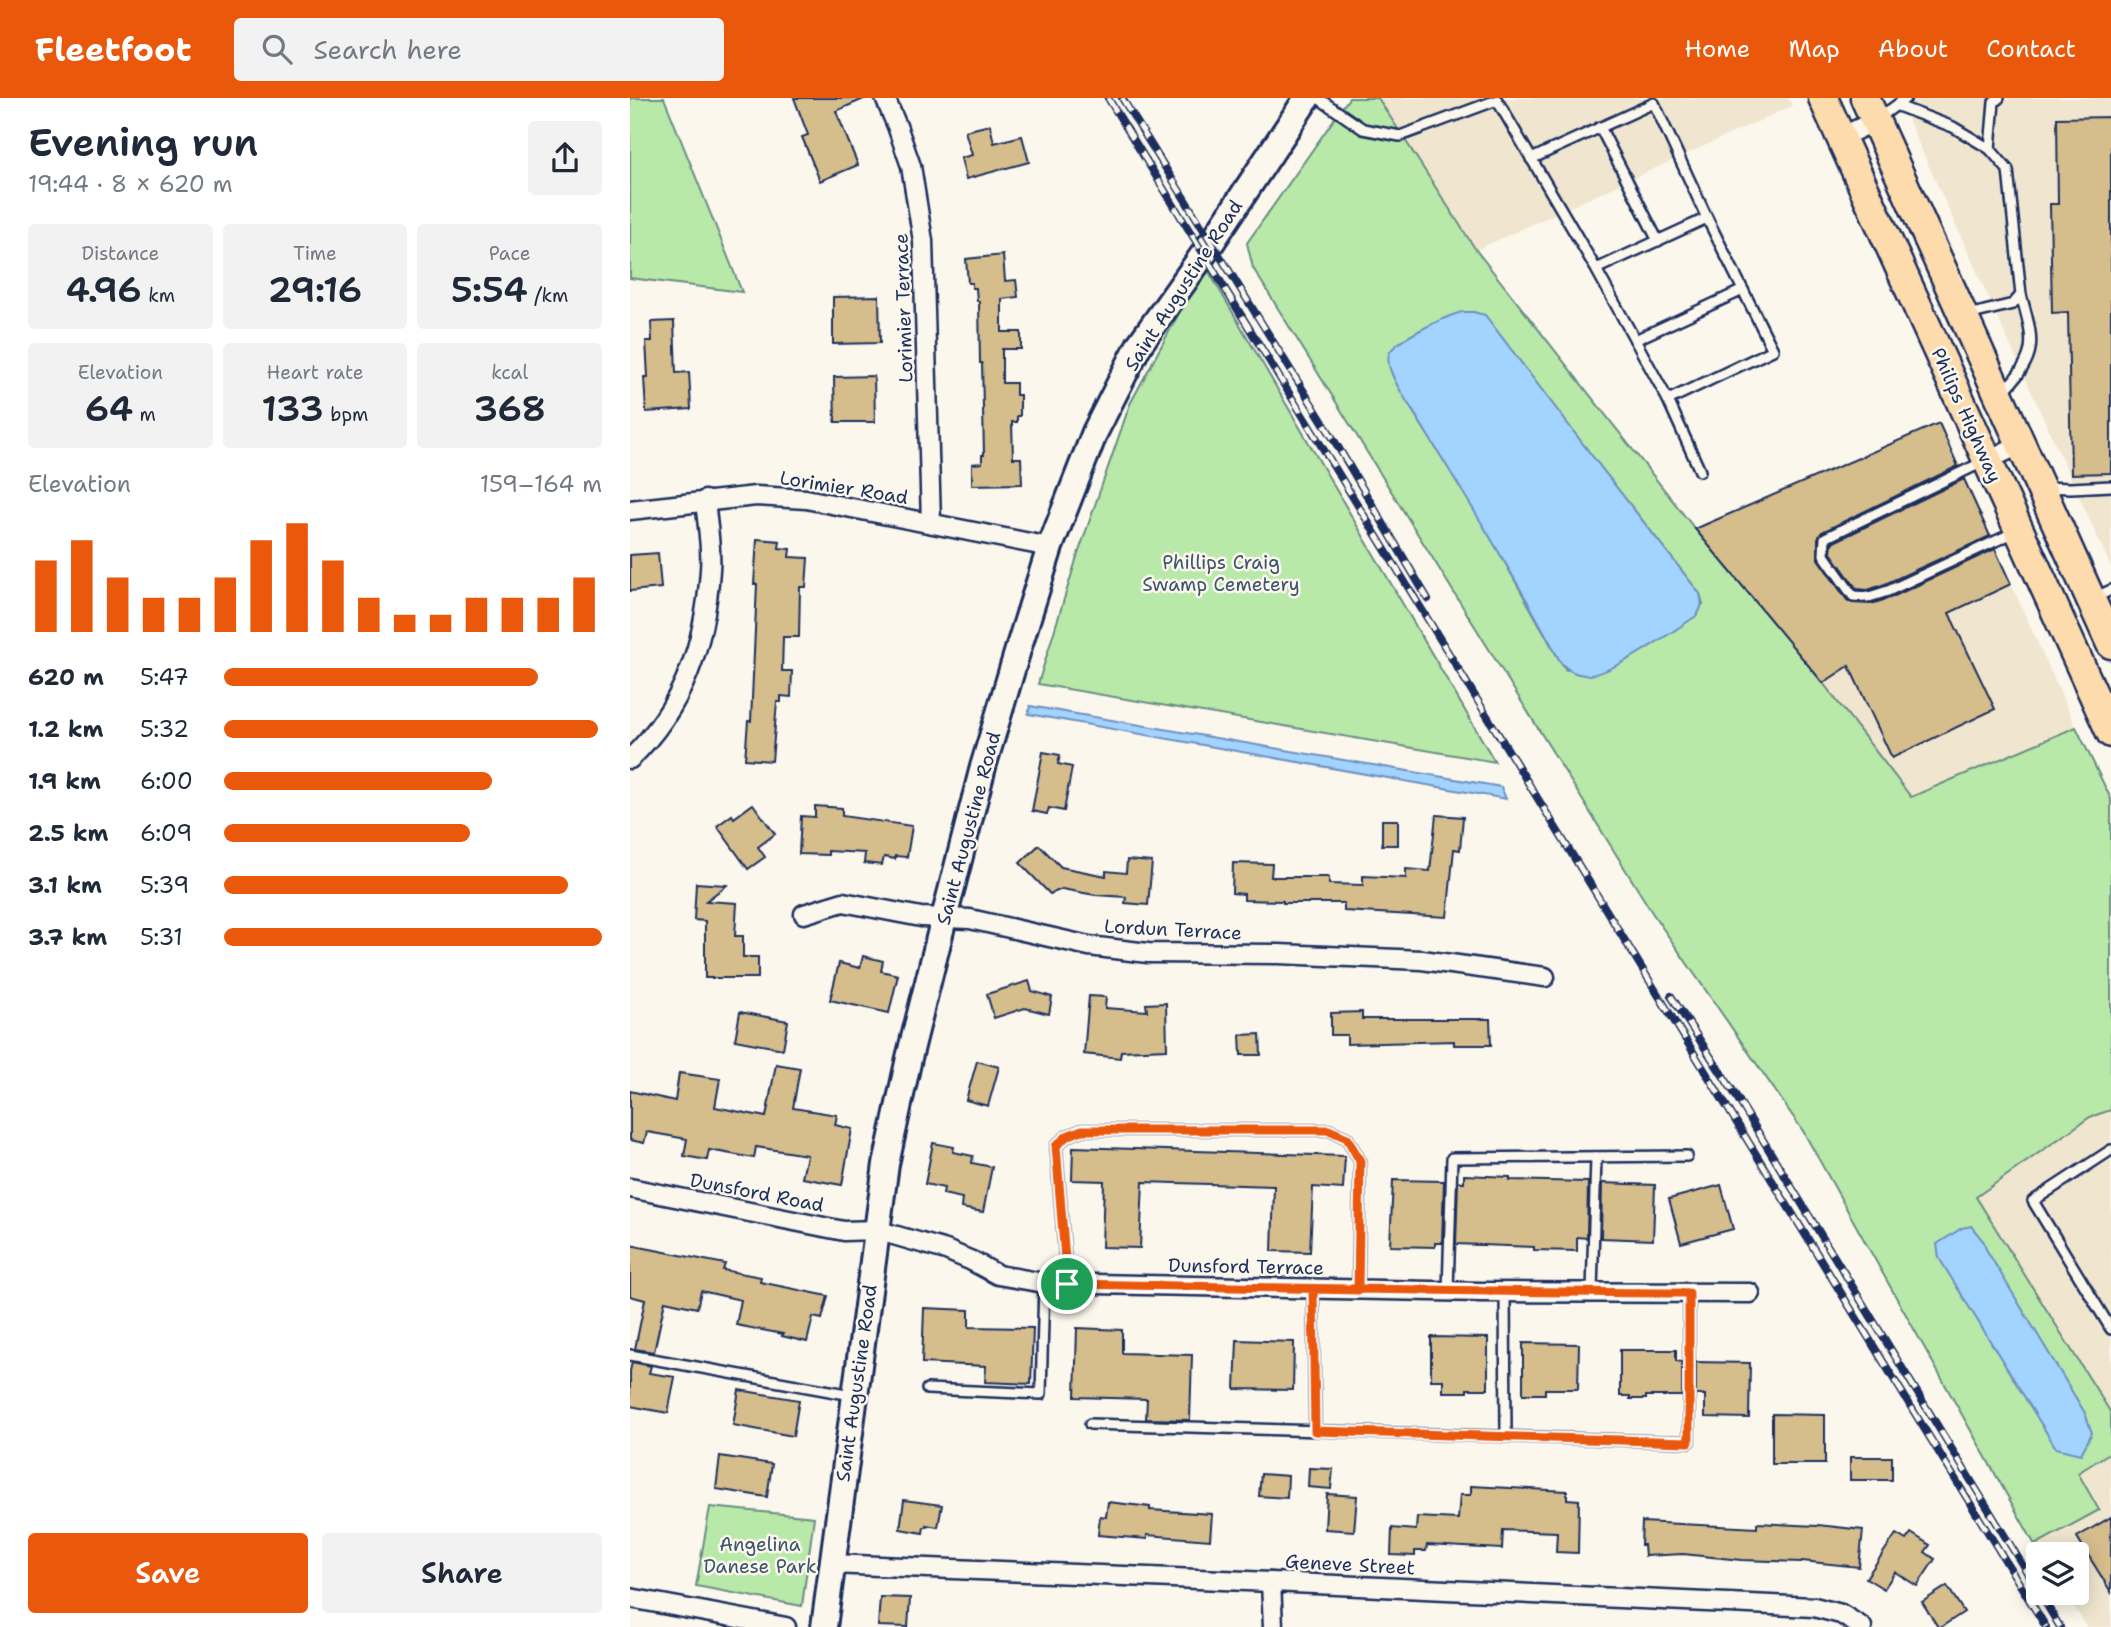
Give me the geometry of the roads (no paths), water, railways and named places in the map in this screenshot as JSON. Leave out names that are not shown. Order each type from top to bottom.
[{"type":"main road","name":"Saint Augustine Road","points":[[824,1627],[886,1164],[909,1058],[983,767],[1050,547],[1095,432],[1139,345],[1212,242],[1307,98]]},
{"type":"main road","name":"Philips Highway","points":[[1823,98],[2111,733]]},
{"type":"main road","name":"Philips Highway","points":[[1870,109],[2040,486],[2101,595],[2111,644]]},
{"type":"street","name":"Lorimier Terrace","points":[[885,98],[911,166],[923,241],[930,523]]},
{"type":"street","points":[[1841,137],[1870,109]]},
{"type":"street","points":[[1988,460],[2021,444]]},
{"type":"street","name":"Lorimier Road","points":[[630,510],[757,496],[806,499],[1050,547]]},
{"type":"street","points":[[630,759],[646,744],[671,710],[691,667],[700,636],[710,568],[705,500]]},
{"type":"street","name":"Lordun Terrace","points":[[804,915],[843,902],[921,917],[970,919],[1089,946],[1148,953],[1278,954],[1422,960],[1545,977]]},
{"type":"street","name":"Dunsford Road","points":[[630,1188],[844,1231],[876,1230]]},
{"type":"street","name":"Dunsford Terrace","points":[[876,1230],[946,1250],[998,1275],[1045,1283],[1358,1290],[1750,1293]]},
{"type":"street","name":"Geneve Street","points":[[831,1564],[1814,1607],[1842,1614],[1862,1627]]},
{"type":"street","points":[[1271,1582],[1273,1627]]},
{"type":"street","points":[[630,1598],[786,1627]]},
{"type":"lane","points":[[1318,98],[1363,129],[1400,136],[1497,99],[1668,400],[1700,471]]},
{"type":"lane","points":[[1898,106],[1906,98]]},
{"type":"lane","points":[[1990,149],[1994,99]]},
{"type":"lane","points":[[1531,159],[1654,103],[1707,218],[1773,350],[1668,400]]},
{"type":"lane","points":[[1870,109],[1898,106],[1953,127],[1990,149],[2008,170],[2021,295],[2032,336],[2028,358],[2020,375],[1999,396]]},
{"type":"lane","points":[[1600,127],[1658,241]]},
{"type":"lane","points":[[1596,270],[1707,218]]},
{"type":"lane","points":[[1635,340],[1743,290]]},
{"type":"lane","points":[[1963,316],[2013,304],[2021,295]]},
{"type":"lane","points":[[1988,460],[1825,538],[1824,555],[1853,596],[1869,597],[1888,591],[2019,530]]},
{"type":"lane","points":[[2040,486],[2111,486]]},
{"type":"lane","points":[[1067,1284],[1056,1146],[1067,1136],[1082,1130],[1329,1130],[1347,1138],[1360,1161],[1358,1290]]},
{"type":"lane","points":[[2111,1150],[2033,1201],[2111,1329]]},
{"type":"lane","points":[[1448,1291],[1452,1158],[1687,1156]]},
{"type":"lane","points":[[1592,1292],[1596,1157]]},
{"type":"lane","points":[[927,1389],[1041,1394],[1045,1283]]},
{"type":"lane","points":[[1313,1289],[1315,1431]]},
{"type":"lane","points":[[1505,1292],[1506,1436]]},
{"type":"lane","points":[[1090,1424],[1689,1442],[1689,1293]]},
{"type":"lane","points":[[630,1355],[854,1396]]},
{"type":"water","points":[[1462,312],[1485,315],[1700,594],[1701,606],[1695,617],[1614,667],[1590,675],[1578,674],[1561,663],[1508,567],[1392,375],[1388,360],[1393,348],[1422,329]]},
{"type":"water","points":[[1030,706],[1501,787],[1506,799],[1028,714]]},
{"type":"water","points":[[1971,1226],[1984,1242],[2085,1413],[2092,1433],[2081,1454],[2056,1448],[1939,1258],[1937,1244],[1962,1228]]},
{"type":"railway","points":[[1108,98],[2046,1627]]},
{"type":"railway","points":[[1122,98],[1331,435],[1428,599]]},
{"type":"railway","points":[[1671,996],[1733,1091],[2026,1571]]},
{"type":"railway","points":[[2047,1605],[2060,1627]]},
{"type":"park label","name":"Phillips Craig Swamp Cemetery","points":[[1221,573]]},
{"type":"park label","name":"Angelina Danese Park","points":[[760,1555]]}]
